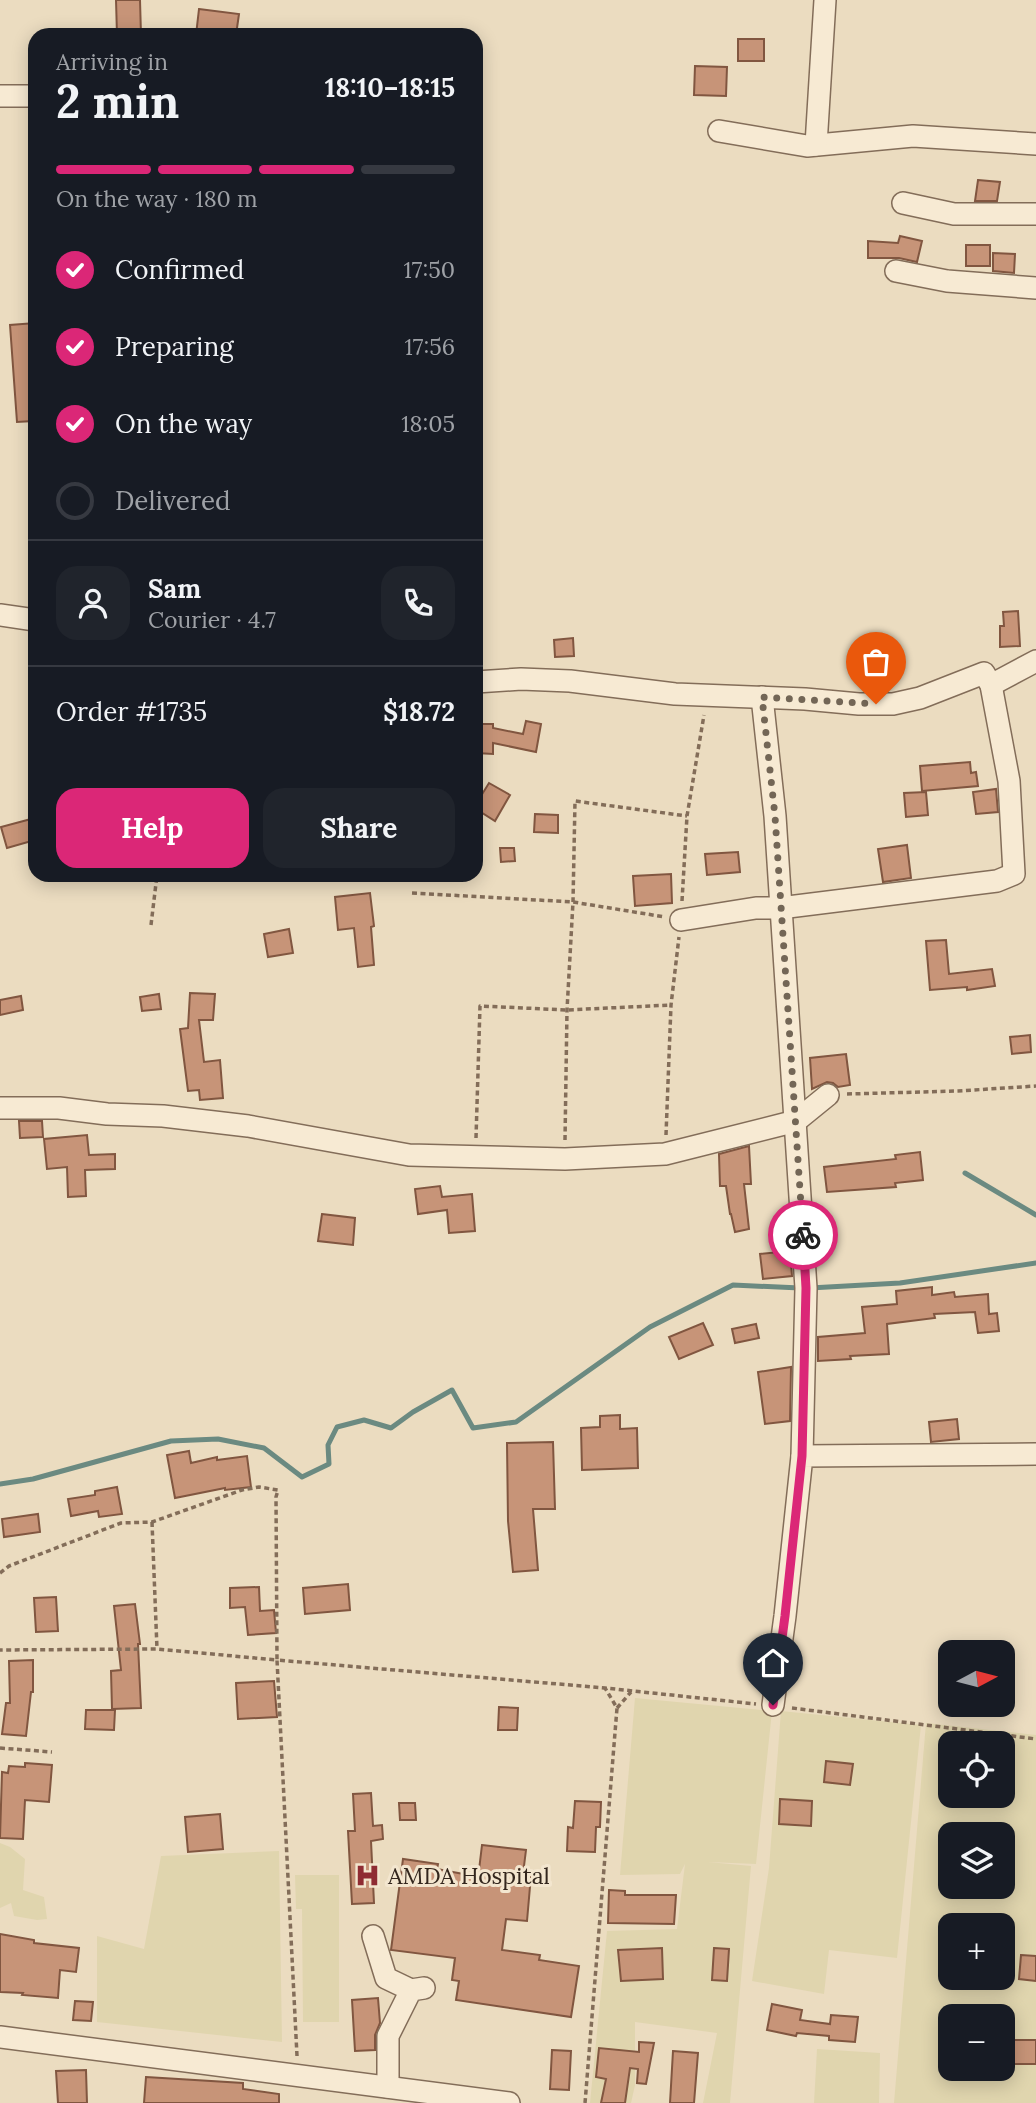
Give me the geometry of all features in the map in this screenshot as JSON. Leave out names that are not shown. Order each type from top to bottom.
[{"type":"street","points":[[816,145],[825,0]]},
{"type":"street","points":[[0,96],[28,96]]},
{"type":"street","points":[[719,131],[807,146],[913,136],[1036,144]]},
{"type":"street","points":[[903,203],[954,214],[1036,214]]},
{"type":"street","points":[[896,271],[947,281],[1036,288]]},
{"type":"street","points":[[0,615],[28,619]]},
{"type":"street","points":[[991,685],[1036,661]]},
{"type":"street","points":[[483,682],[521,679],[569,681],[675,694],[892,704],[920,698],[984,673],[991,685],[1009,781],[1014,874],[997,881],[780,908],[756,908],[681,920]]},
{"type":"street","points":[[762,697],[775,816],[806,1288],[802,1456],[773,1705]]},
{"type":"street","points":[[0,1108],[59,1108],[107,1114],[163,1116],[248,1126],[409,1155],[565,1159],[665,1154],[796,1121],[828,1095]]},
{"type":"street","points":[[802,1456],[1036,1454]]},
{"type":"street","points":[[373,1937],[386,1978],[418,1989],[388,2036],[388,2088]]},
{"type":"street","points":[[0,2037],[509,2103]]},
{"type":"path","points":[[565,1159],[567,1010],[575,801],[688,816]]},
{"type":"path","points":[[151,925],[156,882]]},
{"type":"path","points":[[412,892],[573,902],[681,920]]},
{"type":"path","points":[[476,1158],[480,1006],[567,1010],[671,1005]]},
{"type":"path","points":[[828,1095],[1036,1086]]},
{"type":"path","points":[[0,1573],[9,1566],[121,1523],[152,1522],[242,1490],[278,1490],[277,1660],[298,2076]]},
{"type":"path","points":[[152,1522],[157,1648]]},
{"type":"path","points":[[0,1650],[157,1648],[773,1705],[1036,1740]]},
{"type":"path","points":[[585,2103],[617,1708],[605,1688]]},
{"type":"path","points":[[617,1708],[631,1692]]},
{"type":"path","points":[[0,1748],[52,1752]]},
{"type":"shaded area","points":[[635,1698],[772,1711],[756,1864],[708,1862],[751,1866],[730,2103],[703,2103],[717,2033],[635,2022],[635,2085],[631,2103],[590,2103],[607,1931],[677,1929],[685,1864],[680,1874],[620,1875]]},
{"type":"shaded area","points":[[781,1711],[921,1725],[897,1958],[829,1950],[824,1994],[752,1981],[769,1868]]},
{"type":"shaded area","points":[[926,1723],[999,1731],[938,1731],[938,1808],[1015,1808],[1015,1733],[1036,1735],[1036,2103],[894,2103]]},
{"type":"shaded area","points":[[0,1843],[25,1859],[23,1890],[44,1897],[47,1919],[14,1916],[11,1903],[0,1908]]},
{"type":"shaded area","points":[[279,1851],[282,2042],[97,2022],[97,1936],[144,1949],[161,1856]]},
{"type":"shaded area","points":[[295,1875],[339,1875],[339,2022],[303,2022],[302,1909],[296,1909]]},
{"type":"shaded area","points":[[817,2049],[880,2053],[879,2103],[814,2103]]},
{"type":"building","points":[[116,0],[140,0],[141,28],[117,28]]},
{"type":"building","points":[[199,9],[239,14],[237,28],[197,28]]},
{"type":"building","points":[[738,39],[764,39],[764,61],[738,61]]},
{"type":"building","points":[[695,66],[727,67],[726,96],[694,95]]},
{"type":"building","points":[[978,180],[1000,182],[997,201],[975,201]]},
{"type":"building","points":[[900,236],[922,241],[917,262],[899,258],[868,258],[868,241],[898,243]]},
{"type":"building","points":[[966,245],[990,245],[990,266],[966,266]]},
{"type":"building","points":[[993,253],[1015,254],[1014,273],[993,271]]},
{"type":"building","points":[[28,324],[28,421],[17,422],[10,325]]},
{"type":"building","points":[[1018,611],[1020,646],[1000,647],[1000,626],[1004,626],[1003,612]]},
{"type":"building","points":[[573,638],[574,656],[555,657],[554,640]]},
{"type":"building","points":[[526,721],[541,724],[536,752],[493,743],[493,754],[483,753],[483,724],[493,724],[493,728],[523,734]]},
{"type":"building","points":[[970,762],[971,773],[976,772],[978,786],[922,791],[920,766]]},
{"type":"building","points":[[489,783],[510,795],[495,821],[483,813],[483,793]]},
{"type":"building","points":[[996,789],[998,812],[976,814],[973,792]]},
{"type":"building","points":[[926,792],[928,815],[906,817],[904,793]]},
{"type":"building","points":[[535,814],[558,815],[558,833],[534,832]]},
{"type":"building","points":[[28,820],[28,842],[7,848],[1,827]]},
{"type":"building","points":[[907,845],[911,878],[883,882],[878,849]]},
{"type":"building","points":[[500,848],[514,848],[515,861],[501,862]]},
{"type":"building","points":[[738,852],[740,872],[707,875],[705,854]]},
{"type":"building","points":[[671,874],[672,903],[635,906],[633,876]]},
{"type":"building","points":[[370,893],[374,926],[371,927],[374,965],[358,967],[354,928],[338,930],[335,897]]},
{"type":"building","points":[[289,929],[293,953],[268,957],[264,934]]},
{"type":"building","points":[[946,940],[949,974],[992,969],[995,986],[967,990],[967,987],[930,990],[926,941]]},
{"type":"building","points":[[190,993],[215,994],[213,1020],[199,1020],[204,1062],[220,1060],[223,1098],[200,1100],[199,1090],[188,1091],[180,1029],[188,1028]]},
{"type":"building","points":[[159,994],[161,1009],[142,1011],[140,997]]},
{"type":"building","points":[[21,996],[23,1010],[0,1015],[0,1000]]},
{"type":"building","points":[[1030,1035],[1031,1052],[1012,1054],[1010,1037]]},
{"type":"building","points":[[846,1054],[850,1085],[838,1087],[827,1082],[812,1089],[810,1058]]},
{"type":"building","points":[[19,1121],[42,1121],[43,1137],[20,1138]]},
{"type":"building","points":[[87,1135],[89,1155],[115,1154],[115,1169],[85,1170],[86,1196],[68,1197],[67,1167],[47,1169],[44,1139]]},
{"type":"building","points":[[749,1146],[751,1184],[744,1184],[749,1229],[735,1232],[726,1186],[720,1186],[719,1154]]},
{"type":"building","points":[[920,1152],[923,1180],[895,1183],[896,1187],[827,1192],[824,1167],[896,1159],[895,1155]]},
{"type":"building","points":[[440,1186],[442,1197],[472,1194],[475,1231],[449,1233],[447,1210],[418,1214],[415,1189]]},
{"type":"building","points":[[322,1214],[355,1218],[353,1245],[318,1241]]},
{"type":"building","points":[[790,1251],[792,1276],[763,1279],[760,1254]]},
{"type":"building","points":[[932,1287],[932,1295],[954,1292],[955,1297],[988,1294],[989,1314],[997,1313],[999,1331],[978,1333],[975,1312],[934,1314],[935,1318],[887,1324],[889,1354],[818,1361],[818,1337],[865,1333],[862,1307],[897,1304],[896,1291]]},
{"type":"building","points":[[703,1323],[713,1345],[679,1359],[669,1337]]},
{"type":"building","points":[[756,1324],[759,1338],[735,1343],[732,1329]]},
{"type":"building","points":[[791,1367],[790,1421],[765,1424],[758,1372]]},
{"type":"building","points":[[620,1415],[620,1429],[637,1428],[638,1468],[582,1470],[581,1428],[600,1427],[600,1416]]},
{"type":"building","points":[[957,1419],[959,1439],[931,1442],[929,1422]]},
{"type":"building","points":[[553,1442],[555,1509],[533,1509],[538,1570],[513,1572],[508,1521],[507,1443]]},
{"type":"building","points":[[189,1451],[191,1463],[217,1457],[217,1460],[247,1456],[251,1487],[225,1488],[175,1498],[167,1455]]},
{"type":"building","points":[[117,1487],[122,1514],[99,1517],[98,1511],[71,1516],[68,1499],[95,1495],[95,1491]]},
{"type":"building","points":[[38,1514],[40,1532],[4,1537],[2,1519]]},
{"type":"building","points":[[348,1584],[350,1610],[305,1614],[303,1588]]},
{"type":"building","points":[[259,1587],[260,1611],[274,1610],[276,1633],[248,1635],[245,1607],[230,1608],[230,1588]]},
{"type":"building","points":[[56,1597],[58,1631],[36,1632],[34,1598]]},
{"type":"building","points":[[135,1604],[140,1644],[141,1708],[112,1709],[111,1671],[121,1670],[114,1606]]},
{"type":"building","points":[[33,1660],[33,1692],[26,1736],[2,1734],[6,1703],[10,1703],[9,1661]]},
{"type":"building","points":[[274,1681],[277,1717],[238,1719],[236,1683]]},
{"type":"building","points":[[499,1707],[518,1708],[517,1730],[498,1730]]},
{"type":"building","points":[[86,1710],[115,1710],[114,1730],[85,1729]]},
{"type":"building","points":[[826,1761],[853,1764],[850,1785],[824,1782]]},
{"type":"building","points":[[25,1763],[52,1765],[49,1802],[25,1800],[23,1839],[0,1838],[2,1772],[8,1773],[9,1766],[25,1767]]},
{"type":"building","points":[[371,1793],[373,1826],[382,1825],[383,1839],[371,1841],[374,1903],[352,1904],[348,1831],[355,1831],[353,1794]]},
{"type":"building","points":[[780,1799],[812,1801],[811,1826],[779,1824]]},
{"type":"building","points":[[575,1801],[601,1802],[595,1852],[567,1851],[568,1827],[573,1828]]},
{"type":"building","points":[[399,1803],[415,1803],[416,1820],[400,1820]]},
{"type":"building","points":[[220,1814],[223,1849],[188,1852],[185,1817]]},
{"type":"building","points":[[482,1845],[526,1850],[523,1874],[531,1875],[527,1921],[506,1919],[502,1950],[540,1955],[539,1960],[579,1966],[571,2017],[456,2000],[459,1981],[452,1980],[455,1958],[391,1950],[403,1859],[438,1864],[437,1869],[474,1876],[475,1870],[479,1870]]},
{"type":"building","points":[[609,1890],[625,1891],[625,1895],[676,1895],[674,1924],[608,1923]]},
{"type":"building","points":[[0,1934],[34,1940],[34,1943],[79,1948],[76,1972],[60,1970],[58,1998],[0,1992]]},
{"type":"building","points":[[662,1948],[663,1979],[621,1981],[618,1950]]},
{"type":"building","points":[[714,1948],[729,1949],[727,1981],[712,1980]]},
{"type":"building","points":[[1021,1955],[1036,1956],[1036,1981],[1019,1979]]},
{"type":"building","points":[[378,1998],[380,2023],[375,2035],[375,2050],[355,2051],[352,2000]]},
{"type":"building","points":[[75,2001],[93,2002],[91,2021],[73,2020]]},
{"type":"building","points":[[772,2004],[802,2010],[800,2020],[830,2024],[831,2015],[858,2017],[855,2042],[829,2040],[829,2036],[797,2033],[796,2036],[767,2030]]},
{"type":"building","points":[[1015,2040],[1036,2040],[1036,2064],[1015,2064]]},
{"type":"building","points":[[639,2042],[654,2043],[646,2084],[637,2083],[638,2069],[630,2068],[625,2103],[601,2103],[606,2079],[596,2077],[599,2048],[639,2052]]},
{"type":"building","points":[[552,2050],[571,2051],[569,2090],[550,2089]]},
{"type":"building","points":[[673,2051],[698,2053],[694,2103],[670,2103]]},
{"type":"building","points":[[86,2070],[87,2103],[58,2103],[56,2071]]},
{"type":"building","points":[[146,2077],[243,2083],[243,2089],[279,2094],[279,2103],[144,2103]]},
{"type":"waterway","points":[[965,1173],[1036,1215]]},
{"type":"waterway","points":[[810,1288],[900,1283],[1036,1263]]},
{"type":"waterway","points":[[0,1484],[33,1479],[171,1441],[218,1439],[264,1448],[302,1477],[329,1464],[328,1445],[337,1427],[364,1420],[391,1428],[452,1390],[473,1428],[516,1422],[650,1327],[733,1285],[800,1288]]},
{"type":"way so far","points":[[803,1235],[775,816],[762,697],[876,704]]},
{"type":"place","name":"AMDA Hospital","points":[[368,1875]]},
{"type":"route","points":[[773,1705],[802,1456],[806,1288],[803,1235]]}]
